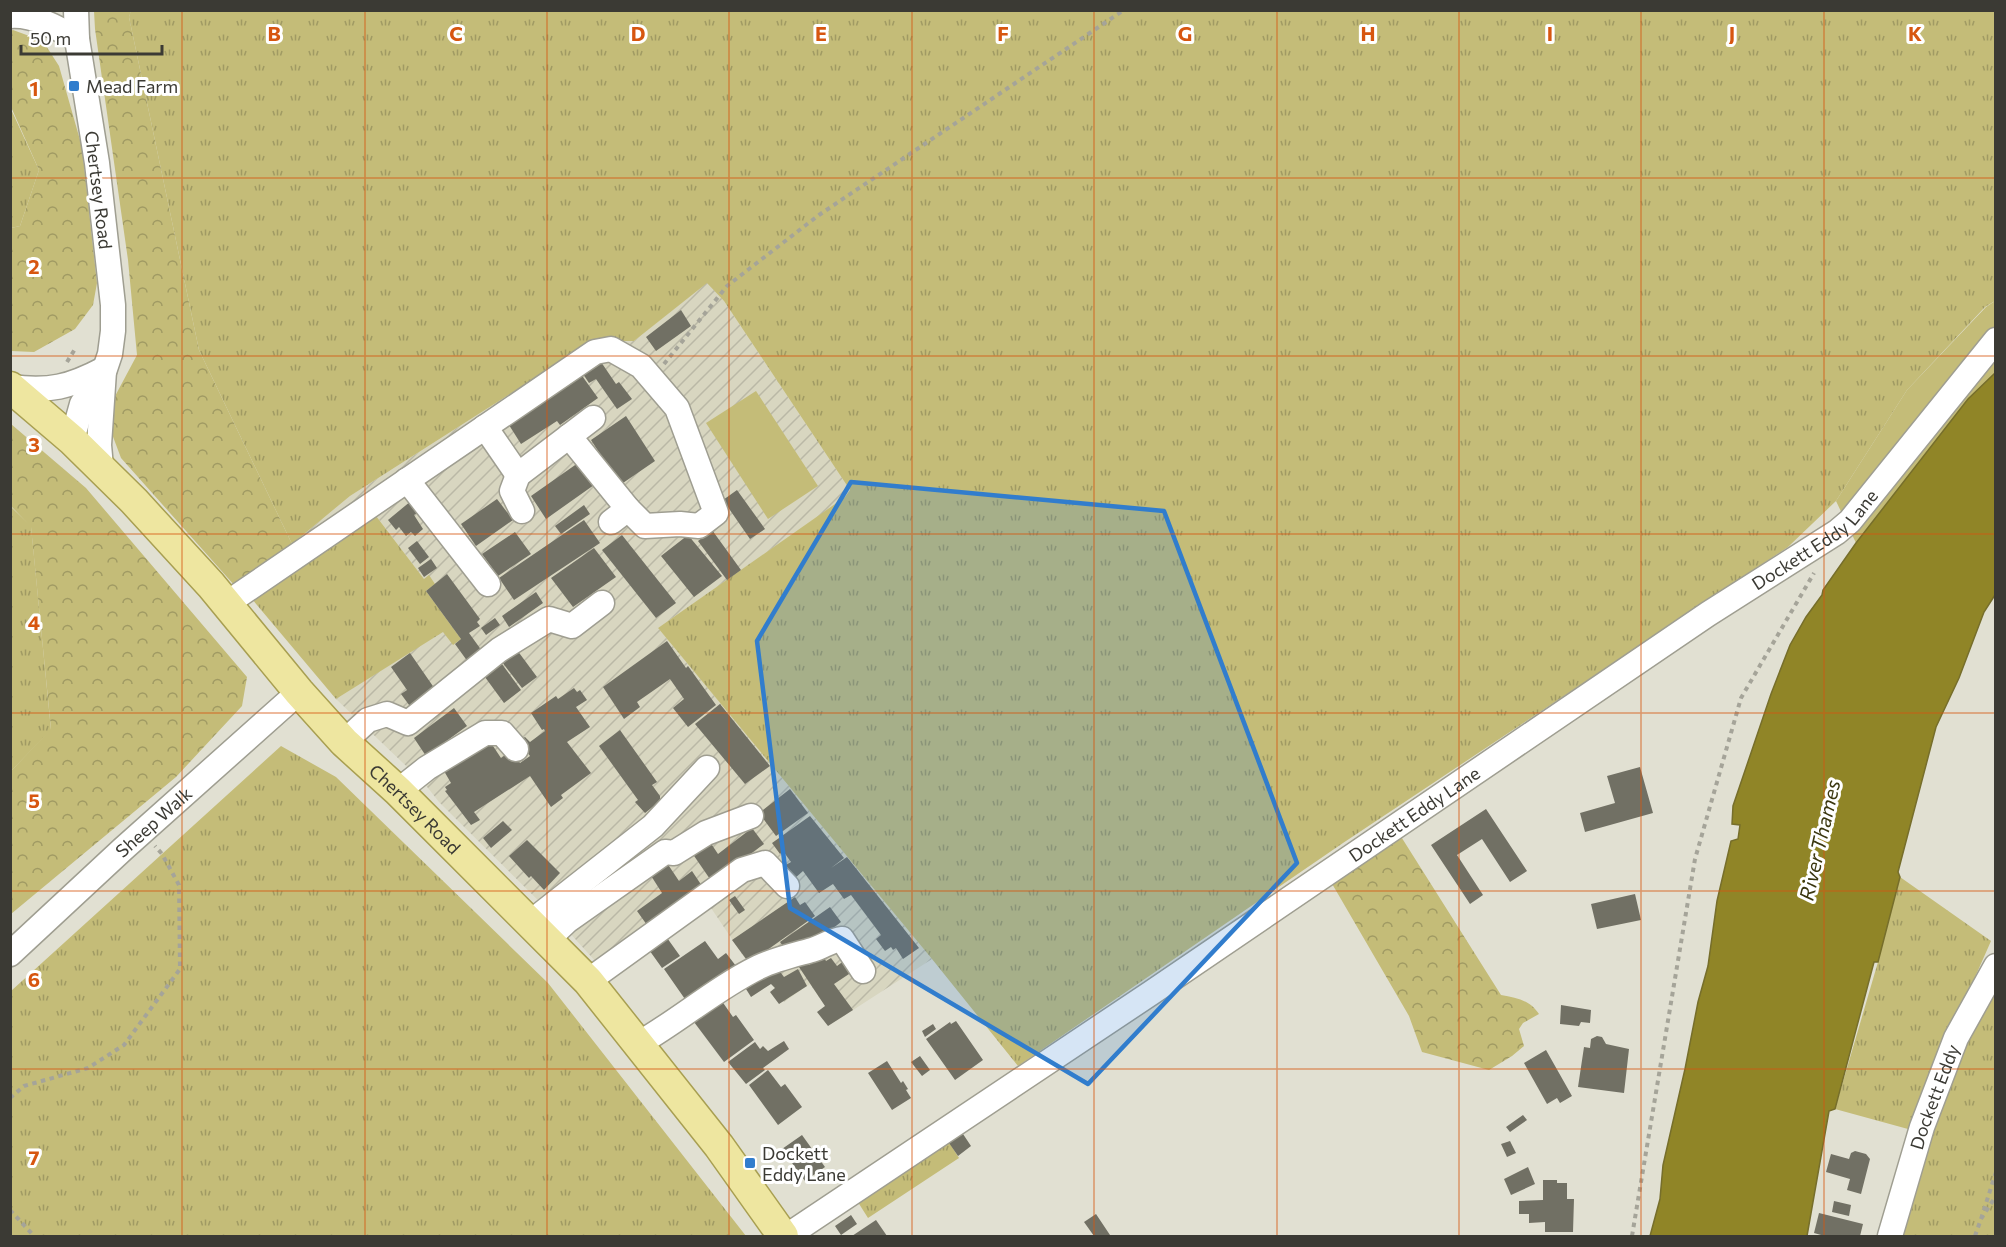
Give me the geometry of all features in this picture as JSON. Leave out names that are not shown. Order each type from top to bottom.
[{"type":"main road","points":[[11,387],[101,467]]},
{"type":"main road","name":"Chertsey Road","points":[[101,467],[135,501],[344,742],[398,790],[588,981],[719,1146],[785,1236]]},
{"type":"street","name":"Chertsey Road","points":[[76,10],[77,39],[98,163],[113,305],[99,445],[101,467]]},
{"type":"street","points":[[10,16],[20,15],[55,27],[77,39]]},
{"type":"street","name":"Dockett Eddy Lane","points":[[785,1236],[1141,999],[1708,614],[1838,532],[1850,521],[1995,340]]},
{"type":"street","points":[[226,604],[595,352],[611,349],[641,366],[677,408],[716,513],[699,526],[680,524],[645,526],[619,516],[569,436]]},
{"type":"street","name":"Chertsey Road","points":[[72,440],[82,404],[105,369]]},
{"type":"street","points":[[11,387],[36,390],[61,388],[105,369]]},
{"type":"street","points":[[522,511],[512,491],[518,475],[593,418]]},
{"type":"street","points":[[485,427],[518,475]]},
{"type":"street","points":[[407,480],[488,584]]},
{"type":"street","points":[[344,742],[368,720],[387,714],[408,723],[499,650],[549,619],[572,626],[602,603]]},
{"type":"street","name":"Sheep Walk","points":[[10,954],[299,692]]},
{"type":"street","points":[[398,790],[427,768],[485,734],[502,733],[516,749]]},
{"type":"street","points":[[539,930],[653,826],[706,768]]},
{"type":"street","points":[[539,930],[567,921],[665,852],[674,853],[706,833],[751,816]]},
{"type":"street","points":[[588,981],[742,870],[765,863],[787,886]]},
{"type":"street","points":[[638,1044],[724,987],[761,967],[818,948],[834,940],[842,939],[863,972]]},
{"type":"street","name":"Dockett Eddy","points":[[1890,1236],[1922,1127],[1956,1038],[1995,966]]},
{"type":"path","points":[[652,378],[727,286],[819,216],[1124,10]]},
{"type":"path","points":[[1632,1236],[1695,859],[1741,698],[1816,568]]},
{"type":"path","points":[[10,1098],[24,1086],[88,1068],[124,1045],[180,969],[179,885],[162,854],[143,832]]},
{"type":"path","points":[[1975,1236],[1995,1172]]},
{"type":"path","points":[[1981,1219],[1995,1196]]},
{"type":"path","points":[[10,1210],[34,1236]]},
{"type":"highlighted area","points":[[851,482],[1164,511],[1297,863],[1088,1084],[790,908],[757,641]]},
{"type":"shaded area","points":[[707,282],[724,301],[850,490],[846,497],[658,628],[932,959],[836,1021],[810,984],[784,1002],[767,977],[743,990],[740,985],[748,963],[707,902],[606,973],[557,919],[439,802],[424,783],[336,699],[443,631],[426,591],[435,584],[424,579],[373,512],[235,586],[292,544],[350,496],[593,341],[634,341]]},
{"type":"green space","points":[[131,10],[1995,11],[1995,301],[1985,307],[1907,390],[1836,501],[1788,547],[1343,843],[1018,1066],[658,628],[845,497],[850,490],[724,301],[707,283],[634,341],[593,341],[350,496],[292,544],[199,350],[129,17]]},
{"type":"green space","points":[[94,11],[131,11],[129,17],[199,350],[292,544],[235,586],[121,458],[109,426],[114,398],[137,355],[128,260]]},
{"type":"green space","points":[[13,30],[43,41],[59,66],[82,147],[97,283],[93,305],[75,329],[34,352],[11,351],[11,228],[20,226],[39,170],[11,107],[10,31]]},
{"type":"green space","points":[[10,107],[39,170],[20,226],[11,228]]},
{"type":"green space","points":[[1995,301],[1995,373],[1968,399],[1856,543],[1836,501],[1907,390],[1986,307]]},
{"type":"green space","points":[[756,391],[818,486],[768,519],[706,423]]},
{"type":"green space","points":[[11,424],[86,488],[247,677],[242,706],[176,777],[11,914],[11,771],[51,729],[31,527],[11,506]]},
{"type":"green space","points":[[10,506],[31,526],[51,730],[11,771]]},
{"type":"green space","points":[[373,512],[424,579],[429,575],[435,584],[426,591],[461,639],[453,645],[443,632],[336,699],[252,599]]},
{"type":"green space","points":[[281,746],[336,777],[548,983],[746,1236],[11,1236],[11,991]]},
{"type":"green space","points":[[1400,835],[1501,995],[1527,1003],[1539,1014],[1523,1023],[1519,1029],[1524,1046],[1489,1070],[1422,1052],[1409,1016],[1331,882]]},
{"type":"green space","points":[[1900,877],[1991,941],[1908,1129],[1835,1109]]},
{"type":"green space","points":[[1995,984],[1995,1236],[1902,1236],[1915,1180],[1970,1029]]},
{"type":"green space","points":[[945,1136],[959,1158],[868,1218],[856,1199]]},
{"type":"water","name":"River Thames","points":[[1995,373],[1995,595],[1984,612],[1959,678],[1936,727],[1898,872],[1900,877],[1878,962],[1874,962],[1835,1109],[1829,1111],[1807,1236],[1650,1236],[1660,1199],[1663,1165],[1698,1002],[1708,966],[1717,901],[1731,841],[1738,839],[1740,825],[1732,824],[1733,806],[1790,645],[1823,590],[1856,543],[1968,399]]},
{"type":"building","points":[[681,310],[691,326],[656,351],[646,337]]},
{"type":"building","points":[[599,359],[616,384],[619,382],[632,399],[617,409],[596,379],[589,383],[581,371]]},
{"type":"building","points":[[580,373],[598,398],[560,425],[557,421],[521,444],[509,425],[545,401]]},
{"type":"building","points":[[626,416],[655,461],[620,485],[591,440]]},
{"type":"building","points":[[578,463],[594,485],[546,519],[531,496]]},
{"type":"building","points":[[737,490],[765,529],[750,539],[723,500]]},
{"type":"building","points":[[497,499],[513,520],[476,546],[461,524]]},
{"type":"building","points":[[411,501],[420,511],[414,515],[423,529],[415,536],[411,532],[406,536],[399,527],[396,530],[388,520]]},
{"type":"building","points":[[584,505],[590,514],[561,534],[555,526]]},
{"type":"building","points":[[584,520],[600,543],[514,600],[499,578]]},
{"type":"building","points":[[712,530],[741,570],[727,580],[698,541]]},
{"type":"building","points":[[515,532],[531,554],[498,576],[482,554]]},
{"type":"building","points":[[622,535],[676,603],[656,618],[602,550]]},
{"type":"building","points":[[688,535],[722,576],[694,597],[661,556]]},
{"type":"building","points":[[417,541],[429,557],[420,564],[408,548]]},
{"type":"building","points":[[594,548],[616,577],[573,607],[551,578]]},
{"type":"building","points":[[431,559],[437,568],[424,577],[418,568]]},
{"type":"building","points":[[447,574],[480,619],[477,622],[480,626],[469,633],[482,651],[468,662],[455,644],[461,639],[426,591]]},
{"type":"building","points":[[536,592],[543,603],[509,627],[502,616]]},
{"type":"building","points":[[495,618],[500,625],[486,635],[481,628]]},
{"type":"building","points":[[667,641],[716,705],[688,727],[673,708],[684,699],[670,679],[637,702],[640,707],[624,719],[603,687]]},
{"type":"building","points":[[517,650],[537,677],[522,688],[502,662]]},
{"type":"building","points":[[410,653],[437,692],[412,709],[401,694],[407,690],[391,667]]},
{"type":"building","points":[[499,660],[521,690],[504,703],[482,673]]},
{"type":"building","points":[[574,688],[577,692],[580,690],[587,700],[576,707],[590,727],[567,742],[591,773],[561,795],[563,798],[551,807],[530,776],[474,812],[480,820],[471,825],[445,791],[447,790],[445,787],[451,783],[444,771],[489,740],[501,758],[511,751],[520,763],[530,756],[519,741],[525,737],[530,742],[545,731],[531,713],[556,696],[558,699]]},
{"type":"building","points":[[720,704],[770,766],[745,784],[695,724]]},
{"type":"building","points":[[454,708],[467,726],[426,756],[414,738]]},
{"type":"building","points":[[620,730],[657,782],[652,785],[660,796],[660,801],[645,813],[635,802],[638,800],[599,746]]},
{"type":"building","points":[[1640,767],[1653,813],[1585,832],[1580,813],[1615,803],[1607,776]]},
{"type":"building","points":[[790,789],[808,813],[776,836],[759,813]]},
{"type":"building","points":[[1486,809],[1527,871],[1510,882],[1482,839],[1457,855],[1483,895],[1470,904],[1431,845]]},
{"type":"building","points":[[810,816],[844,858],[831,868],[847,857],[919,948],[903,959],[896,948],[893,950],[891,947],[885,951],[876,939],[881,935],[851,895],[844,899],[833,884],[819,893],[803,871],[794,879],[784,866],[791,862],[783,851],[780,854],[772,843]]},
{"type":"building","points":[[503,821],[512,830],[491,848],[483,838]]},
{"type":"building","points":[[752,828],[764,844],[712,882],[690,850],[708,839],[718,854]]},
{"type":"building","points":[[527,840],[560,873],[544,890],[531,876],[529,878],[509,856]]},
{"type":"building","points":[[665,860],[679,881],[692,871],[704,889],[647,925],[637,911],[662,893],[648,871]]},
{"type":"building","points":[[1635,894],[1641,920],[1597,929],[1591,904]]},
{"type":"building","points":[[735,896],[745,910],[739,914],[729,900]]},
{"type":"building","points":[[795,897],[800,905],[805,902],[815,916],[749,963],[732,940]]},
{"type":"building","points":[[830,907],[841,922],[832,929],[834,932],[788,953],[780,942]]},
{"type":"building","points":[[665,935],[680,956],[662,968],[647,947]]},
{"type":"building","points":[[705,941],[718,959],[726,953],[736,966],[687,1002],[664,969]]},
{"type":"building","points":[[822,955],[826,961],[831,958],[837,966],[845,960],[852,972],[834,984],[853,1010],[828,1026],[817,1012],[825,1006],[799,967],[807,963],[809,965]]},
{"type":"building","points":[[778,969],[784,977],[798,969],[807,986],[779,1004],[770,992],[775,988],[771,984],[751,997],[746,989]]},
{"type":"building","points":[[719,997],[733,1017],[736,1015],[754,1040],[724,1062],[694,1022],[712,1009]]},
{"type":"building","points":[[1561,1005],[1591,1010],[1590,1023],[1581,1022],[1579,1026],[1560,1024]]},
{"type":"building","points":[[956,1021],[983,1060],[955,1080],[926,1039],[950,1022],[951,1024]]},
{"type":"building","points":[[933,1024],[936,1029],[925,1037],[922,1031]]},
{"type":"building","points":[[1597,1036],[1602,1037],[1606,1044],[1629,1049],[1624,1093],[1578,1087],[1584,1047],[1590,1048],[1591,1039]]},
{"type":"building","points":[[784,1041],[789,1049],[746,1084],[728,1062],[755,1042],[760,1049],[763,1046],[768,1051]]},
{"type":"building","points":[[1546,1050],[1572,1096],[1560,1103],[1557,1098],[1547,1104],[1524,1063]]},
{"type":"building","points":[[920,1056],[930,1070],[922,1076],[911,1062]]},
{"type":"building","points":[[887,1061],[901,1083],[903,1081],[911,1098],[892,1110],[868,1073]]},
{"type":"building","points":[[768,1070],[781,1087],[785,1084],[802,1107],[778,1125],[749,1085]]},
{"type":"building","points":[[1523,1115],[1527,1120],[1510,1132],[1506,1127]]},
{"type":"building","points":[[963,1134],[971,1146],[958,1156],[949,1143]]},
{"type":"building","points":[[802,1135],[825,1167],[805,1181],[782,1149]]},
{"type":"building","points":[[1510,1141],[1516,1153],[1507,1157],[1501,1144]]},
{"type":"building","points":[[1855,1151],[1866,1154],[1870,1159],[1861,1194],[1847,1190],[1850,1179],[1826,1172],[1831,1154],[1849,1159],[1851,1153]]},
{"type":"building","points":[[1528,1167],[1535,1184],[1511,1195],[1504,1179]]},
{"type":"building","points":[[1543,1180],[1567,1183],[1567,1199],[1574,1199],[1573,1232],[1545,1232],[1545,1222],[1529,1223],[1529,1214],[1519,1214],[1519,1201],[1543,1200]]},
{"type":"building","points":[[1834,1201],[1851,1205],[1849,1216],[1832,1212]]},
{"type":"building","points":[[1819,1213],[1863,1224],[1860,1236],[1820,1236],[1814,1233]]},
{"type":"building","points":[[1096,1214],[1110,1235],[1094,1236],[1084,1222]]},
{"type":"building","points":[[851,1215],[857,1224],[841,1235],[835,1226]]},
{"type":"building","points":[[876,1220],[887,1236],[852,1236]]},
{"type":"place","name":"Mead Farm","points":[[74,86]]},
{"type":"place","name":"Dockett Eddy Lane","points":[[750,1163]]}]
